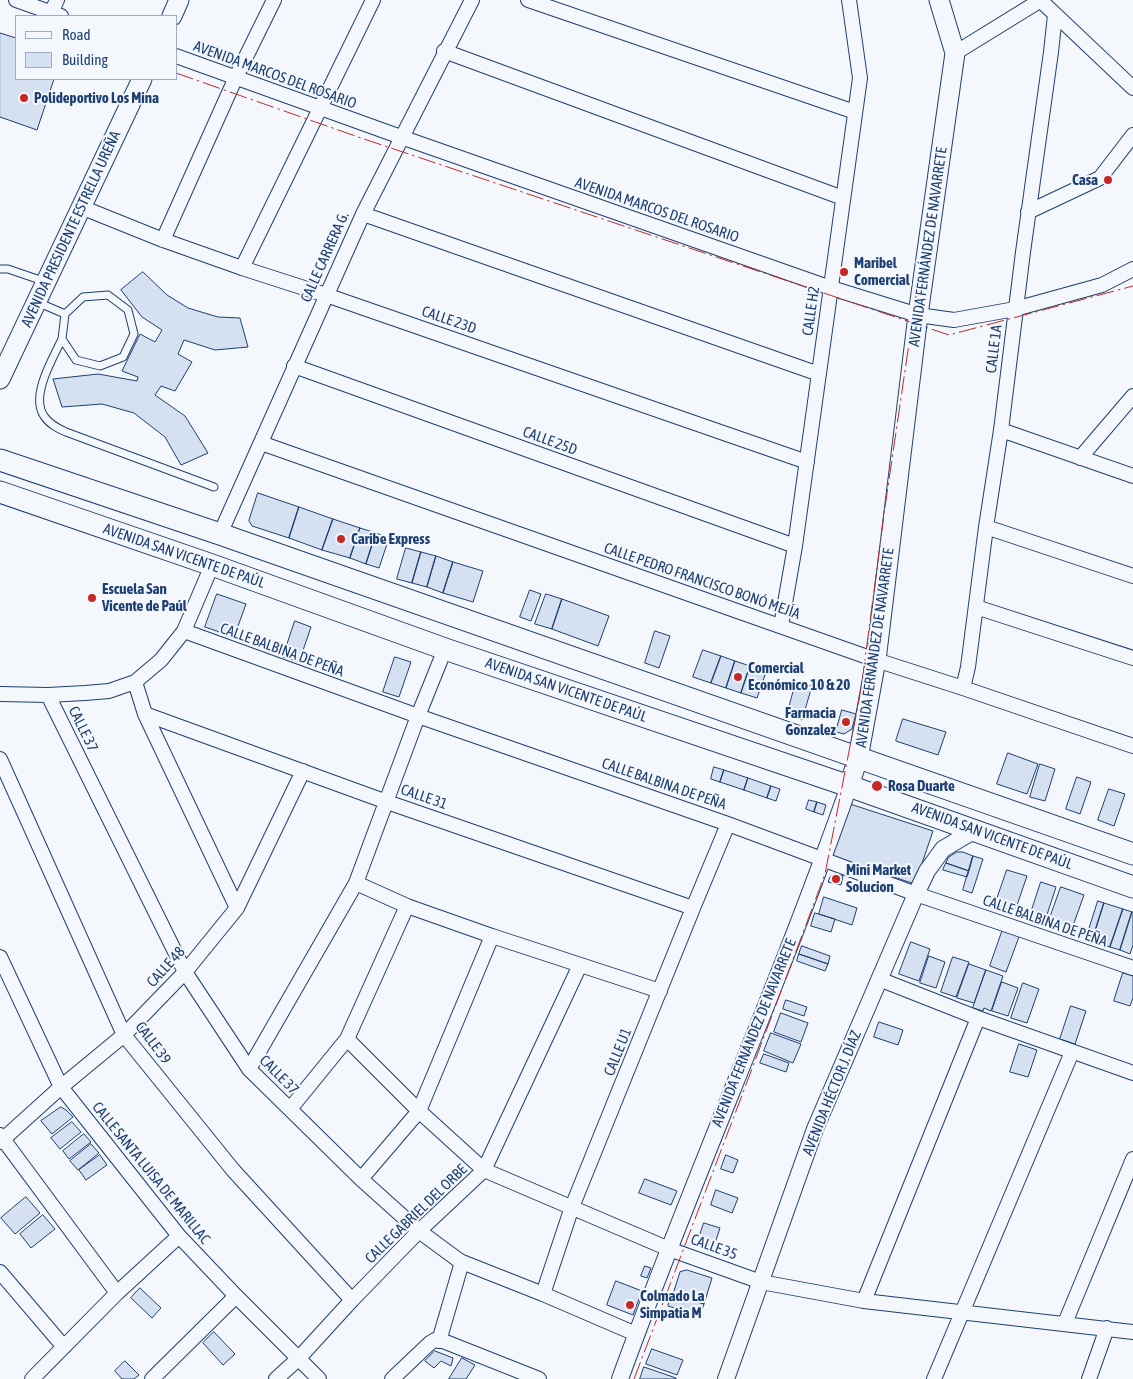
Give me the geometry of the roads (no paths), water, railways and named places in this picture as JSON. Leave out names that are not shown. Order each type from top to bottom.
[{"type":"main road","points":[[172,15],[179,0]]},
{"type":"main road","name":"AVENIDA FERNÁNDEZ DE NAVARRETE","points":[[849,786],[858,758],[876,660],[918,315],[955,53],[939,0]]},
{"type":"main road","name":"AVENIDA PRESIDENTE ESTRELLA UREÑA","points":[[0,379],[142,80]]},
{"type":"main road","name":"AVENIDA SAN VICENTE DE PAÚL","points":[[0,460],[220,534],[1133,854]]},
{"type":"main road","name":"AVENIDA SAN VICENTE DE PAÚL","points":[[0,492],[212,565],[445,649],[849,786],[1133,887]]},
{"type":"street","points":[[16,0],[56,10]]},
{"type":"street","points":[[163,240],[236,78],[274,0]]},
{"type":"street","points":[[242,268],[373,0]]},
{"type":"street","name":"CALLE CARRERA G.","points":[[220,534],[363,214],[472,0]]},
{"type":"street","points":[[528,0],[855,112]]},
{"type":"street","name":"CALLE H2","points":[[781,626],[795,546],[860,78],[849,0]]},
{"type":"street","points":[[955,53],[1040,0],[1133,88]]},
{"type":"street","name":"CALLE 1A","points":[[963,688],[968,667],[1001,430],[1015,310],[1055,14]]},
{"type":"street","points":[[444,52],[843,198]]},
{"type":"street","name":"AVENIDA MARCOS DEL ROSARIO","points":[[178,57],[830,288],[918,315],[954,320],[1015,310],[1102,284],[1133,269]]},
{"type":"street","points":[[1028,212],[1100,178],[1133,135]]},
{"type":"street","name":"CALLE 23D","points":[[81,208],[242,268],[326,295],[806,462]]},
{"type":"street","points":[[363,214],[819,374]]},
{"type":"street","name":"CALLE 25D","points":[[294,366],[795,546]]},
{"type":"street","points":[[1080,458],[1133,396]]},
{"type":"street","points":[[1001,430],[1133,476]]},
{"type":"street","name":"CALLE PEDRO FRANCISCO BONÓ MEJÍA","points":[[261,443],[876,660],[1133,746]]},
{"type":"street","points":[[986,527],[1133,576]]},
{"type":"street","points":[[0,694],[48,695],[109,691],[135,682],[162,660],[184,632],[212,565]]},
{"type":"street","points":[[976,607],[1133,658]]},
{"type":"street","name":"CALLE BALBINA DE PEÑA","points":[[184,632],[728,824],[916,894],[1133,968]]},
{"type":"street","points":[[248,1069],[356,883],[445,649]]},
{"type":"street","points":[[135,682],[145,714],[237,908]]},
{"type":"street","name":"CALLE 37","points":[[48,695],[185,972],[248,1069],[361,1179],[418,1231],[462,1262],[636,1334]]},
{"type":"street","name":"CALLE 31","points":[[145,714],[387,802],[693,908]]},
{"type":"street","name":"CALLE 39","points":[[0,759],[124,1035],[233,1170],[352,1300]]},
{"type":"street","name":"CALLE 48","points":[[1,1139],[124,1035],[185,972],[237,908],[303,771]]},
{"type":"street","name":"AVENIDA FERNÁNDEZ DE NAVARRETE","points":[[620,1379],[669,1249],[823,860],[849,786]]},
{"type":"street","name":"CALLE U1","points":[[543,1294],[572,1207],[728,824]]},
{"type":"street","name":"AVENIDA HÉCTOR J. DÍAZ","points":[[726,1379],[816,1129],[916,894],[927,871],[943,849],[975,830]]},
{"type":"street","points":[[356,883],[407,906],[660,991]]},
{"type":"street","points":[[290,1109],[348,1039],[407,906]]},
{"type":"street","points":[[361,1179],[419,1112],[492,936]]},
{"type":"street","name":"CALLE SANTA LUISA DE MARILLAC","points":[[0,958],[61,1087],[179,1236],[319,1379]]},
{"type":"street","name":"CALLE GABRIEL DEL ORBE","points":[[276,1379],[298,1359],[418,1231],[484,1170],[580,965]]},
{"type":"street","points":[[879,980],[978,1018],[1133,1073]]},
{"type":"street","points":[[864,1301],[978,1018]]},
{"type":"street","name":"CALLE 35","points":[[348,1039],[419,1112],[484,1170],[669,1249],[761,1282],[864,1301],[1133,1332]]},
{"type":"street","points":[[934,1379],[1072,1052]]},
{"type":"street","points":[[1,1139],[117,1293]]},
{"type":"street","points":[[1065,1323],[1133,1160]]},
{"type":"street","points":[[32,1379],[117,1293],[179,1236]]},
{"type":"street","points":[[439,1341],[462,1262]]},
{"type":"street","points":[[0,1272],[64,1347]]},
{"type":"street","points":[[152,1379],[236,1296]]},
{"type":"street","points":[[1089,1379],[1107,1328]]},
{"type":"street","points":[[392,1379],[435,1340],[443,1341],[538,1379]]},
{"type":"lane","points":[[0,269],[8,269],[46,282]]},
{"type":"lane","points":[[62,339],[76,360],[100,366],[123,356],[134,334],[128,310],[108,295],[83,297],[65,314],[62,339],[42,384],[40,401],[43,415],[52,425],[66,432],[214,487]]},
{"type":"lane","points":[[36,302],[65,314]]},
{"type":"place","name":"Polideportivo Los Mina","points":[[24,98]]},
{"type":"place","name":"Casa","points":[[1108,180]]},
{"type":"place","name":"Maribel Comercial","points":[[844,272]]},
{"type":"place","name":"Caribe Express","points":[[341,539]]},
{"type":"place","name":"Escuela San Vicente de Paúl","points":[[92,598]]},
{"type":"place","name":"Comercial Económico 10 & 20","points":[[738,677]]},
{"type":"place","name":"Farmacia Gonzalez","points":[[846,722]]},
{"type":"place","name":"Rosa Duarte","points":[[877,786]]},
{"type":"place","name":"Mini Market Solucion","points":[[836,879]]},
{"type":"place","name":"Colmado La Simpatia M","points":[[630,1305]]}]
